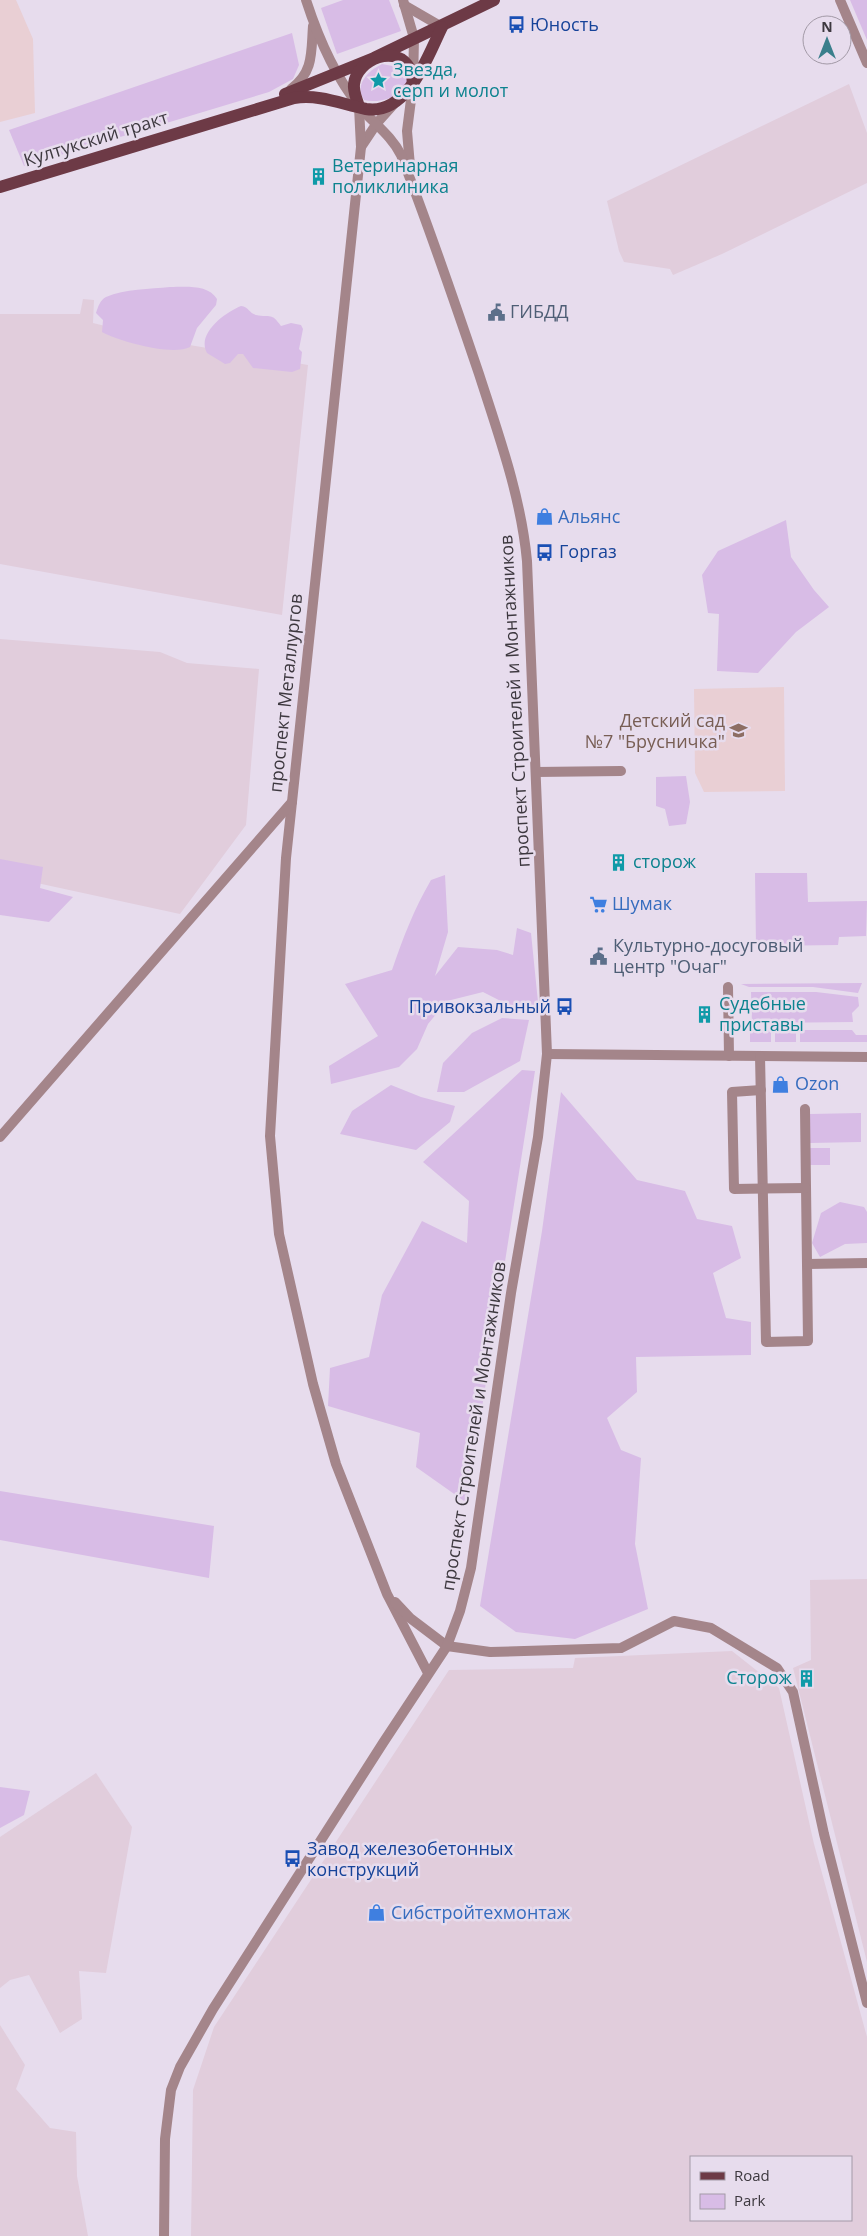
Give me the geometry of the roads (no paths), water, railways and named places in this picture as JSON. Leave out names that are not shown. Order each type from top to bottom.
[{"type":"main road","points":[[202,124],[282,96],[374,58],[414,38],[442,27],[494,0]]},
{"type":"main road","points":[[202,124],[302,97],[320,98],[369,109],[378,108],[398,100],[413,84],[442,27]]},
{"type":"main road","points":[[359,106],[354,91],[356,78],[364,66],[374,58],[390,57],[403,60],[411,70],[413,84]]},
{"type":"main road","name":"Култукский тракт","points":[[0,187],[202,124]]},
{"type":"street","points":[[282,96],[305,77],[311,53],[313,22],[306,0]]},
{"type":"street","points":[[840,0],[867,63]]},
{"type":"street","points":[[404,2],[442,27]]},
{"type":"street","name":"проспект Строителей и Монтажников","points":[[404,2],[414,38],[413,84],[407,137],[412,184]]},
{"type":"street","name":"проспект Строителей и Монтажников","points":[[164,2236],[165,2139],[171,2090],[180,2067],[218,2001],[447,1646],[460,1611],[471,1568],[511,1293],[538,1137],[547,1054],[527,562],[523,521],[488,402],[399,151],[377,123],[359,106],[336,73],[313,22]]},
{"type":"street","name":"проспект Металлургов","points":[[361,147],[377,123],[398,100]]},
{"type":"street","name":"проспект Металлургов","points":[[0,1137],[292,802],[361,147],[359,106]]},
{"type":"street","points":[[536,772],[621,771]]},
{"type":"street","points":[[292,802],[286,858],[270,1136],[279,1234],[313,1384],[336,1464],[387,1594],[428,1673]]},
{"type":"street","points":[[728,987],[729,1056]]},
{"type":"street","points":[[547,1054],[867,1057]]},
{"type":"street","points":[[760,1056],[766,1342],[808,1341],[805,1109]]},
{"type":"street","points":[[761,1090],[732,1092],[734,1189],[806,1188]]},
{"type":"street","points":[[807,1264],[867,1263]]},
{"type":"street","points":[[387,1594],[410,1618],[447,1646],[490,1652],[620,1648],[674,1621],[711,1628],[777,1668],[793,1692],[824,1834],[867,2003]]},
{"type":"place","name":"Юность","points":[[516,25]]},
{"type":"place","name":"Звезда, серп и молот","points":[[379,80]]},
{"type":"place","name":"Ветеринарная поликлиника","points":[[318,176]]},
{"type":"place","name":"ГИБДД","points":[[496,312]]},
{"type":"place","name":"Альянс","points":[[544,517]]},
{"type":"place","name":"Горгаз","points":[[545,552]]},
{"type":"place","name":"Детский сад №7 \"Брусничка\"","points":[[739,731]]},
{"type":"place","name":"сторож","points":[[619,862]]},
{"type":"place","name":"Шумак","points":[[598,904]]},
{"type":"place","name":"Культурно-досуговый центр \"Очаг\"","points":[[599,956]]},
{"type":"place","name":"Привокзальный","points":[[565,1007]]},
{"type":"place","name":"Судебные приставы","points":[[705,1014]]},
{"type":"place","name":"Ozon","points":[[781,1084]]},
{"type":"place","name":"Сторож","points":[[806,1678]]},
{"type":"place","name":"Завод железобетонных конструкций","points":[[293,1859]]},
{"type":"place","name":"Сибстройтехмонтаж","points":[[377,1913]]}]
